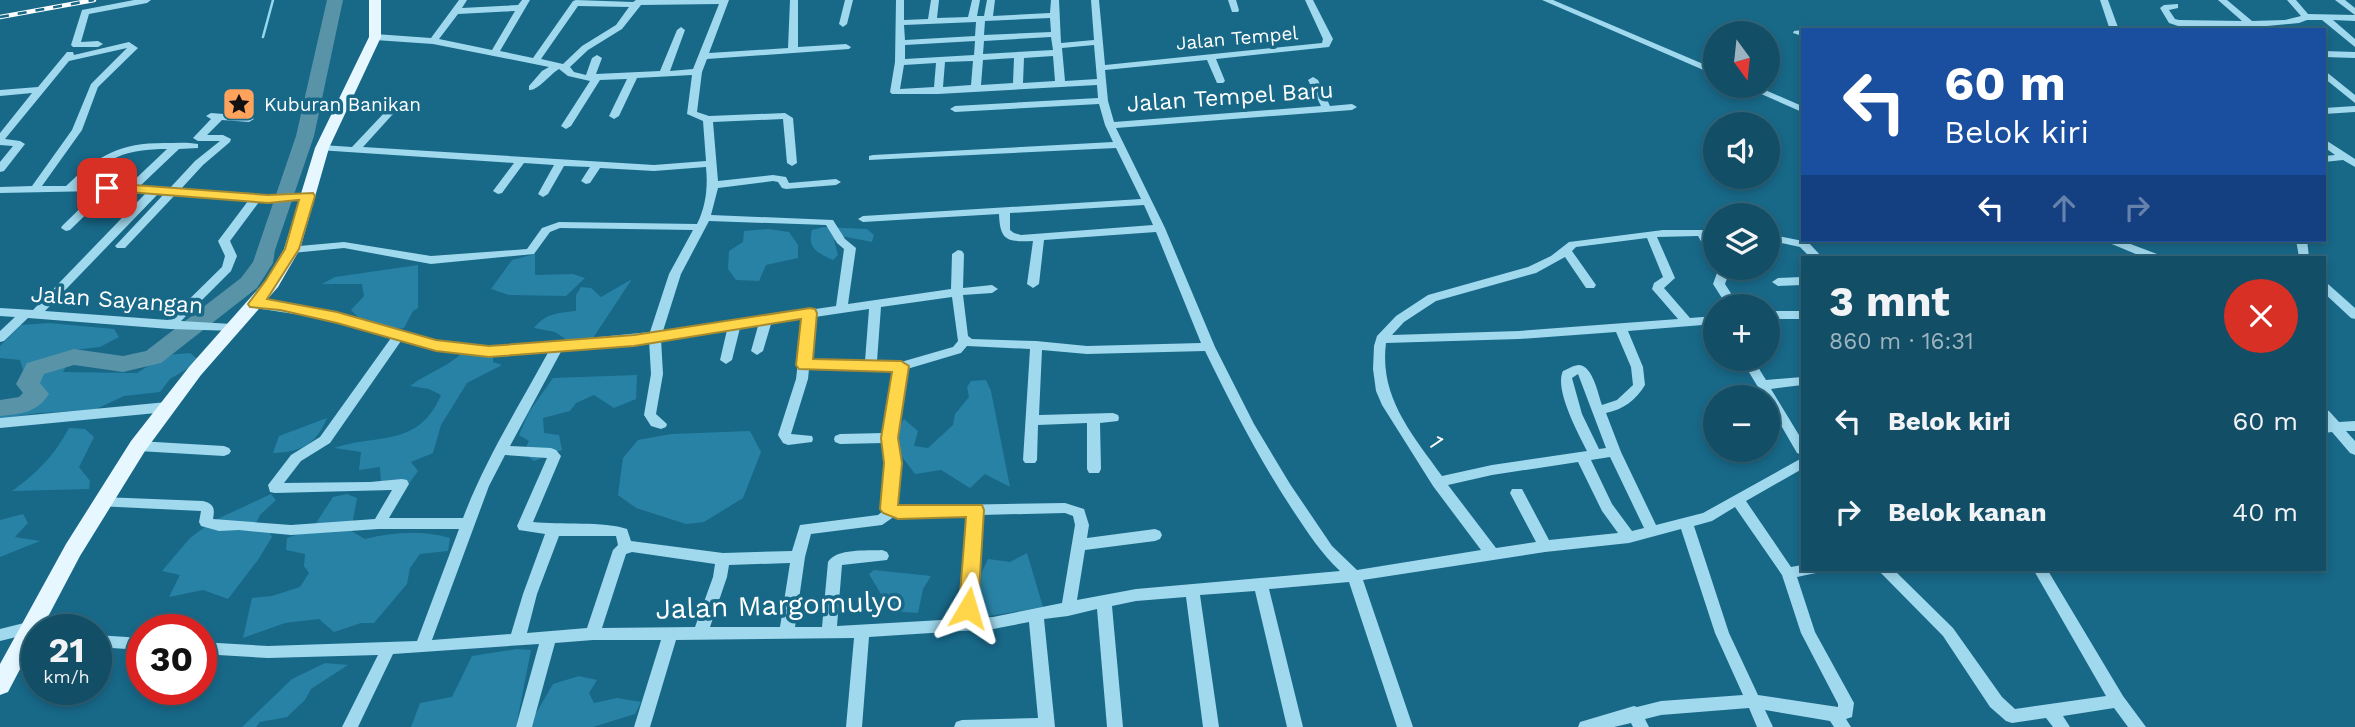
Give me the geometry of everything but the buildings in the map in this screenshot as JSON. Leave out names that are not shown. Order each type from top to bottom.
[{"type":"main road","points":[[42,614],[102,502],[138,446],[167,407],[272,283],[292,249],[322,148],[375,37],[375,2]]},
{"type":"main road","points":[[0,685],[21,651]]},
{"type":"street","points":[[0,169],[20,144],[0,141],[76,45],[85,12],[147,0]]},
{"type":"street","points":[[433,41],[463,0]]},
{"type":"street","points":[[536,60],[576,3],[725,0],[697,72],[692,114],[708,118],[785,116],[788,118],[792,163]]},
{"type":"street","points":[[793,50],[794,0]]},
{"type":"street","points":[[844,24],[849,0]]},
{"type":"street","points":[[900,0],[900,62],[895,92],[1101,82]]},
{"type":"street","points":[[933,21],[935,0]]},
{"type":"street","points":[[976,0],[980,19],[976,88]]},
{"type":"street","points":[[980,19],[991,0]]},
{"type":"street","points":[[1055,0],[1060,83]]},
{"type":"street","points":[[1094,0],[1103,101],[1110,125],[1160,228],[1209,346],[1248,425],[1285,488],[1327,550],[1354,576],[1405,727]]},
{"type":"street","points":[[1309,0],[1318,0]]},
{"type":"street","name":"Jalan Tempel","points":[[1100,68],[1326,45],[1328,39],[1309,0]]},
{"type":"street","points":[[1546,0],[1703,67]]},
{"type":"street","points":[[2104,0],[2114,28]]},
{"type":"street","points":[[2222,0],[2249,23]]},
{"type":"street","points":[[2291,0],[2305,17]]},
{"type":"street","points":[[2339,0],[2355,12]]},
{"type":"street","points":[[532,88],[545,74],[562,66],[619,27],[637,3]]},
{"type":"street","points":[[2172,3],[2164,8],[2172,21],[2222,26],[2249,23],[2266,27],[2299,22],[2305,17],[2355,18]]},
{"type":"street","points":[[455,11],[524,4]]},
{"type":"street","points":[[495,52],[524,4]]},
{"type":"street","points":[[898,23],[1054,15]]},
{"type":"street","points":[[2325,18],[2355,44]]},
{"type":"street","points":[[664,74],[681,30]]},
{"type":"street","points":[[899,43],[1056,34]]},
{"type":"street","points":[[375,37],[433,41],[536,60],[562,66],[574,76],[593,78],[697,72]]},
{"type":"street","points":[[900,62],[1019,56],[1098,42]]},
{"type":"street","points":[[76,45],[102,43]]},
{"type":"street","points":[[35,189],[77,130],[94,86],[133,48],[129,45],[66,59]]},
{"type":"street","points":[[703,56],[846,47]]},
{"type":"street","points":[[2326,54],[2355,55]]},
{"type":"street","points":[[1018,85],[1019,56]]},
{"type":"street","points":[[566,126],[593,78],[597,58]]},
{"type":"street","points":[[1211,58],[1220,81]]},
{"type":"street","points":[[938,91],[941,60]]},
{"type":"street","points":[[614,116],[633,76]]},
{"type":"street","points":[[2326,76],[2355,100]]},
{"type":"street","points":[[1313,80],[1327,109]]},
{"type":"street","points":[[0,93],[40,90]]},
{"type":"street","points":[[1776,98],[1801,109]]},
{"type":"street","points":[[955,110],[1103,101]]},
{"type":"street","name":"Jalan Tempel Baru","points":[[1110,125],[1352,107]]},
{"type":"street","points":[[2326,111],[2355,109]]},
{"type":"street","points":[[356,149],[388,114]]},
{"type":"street","points":[[121,246],[199,163],[225,142],[226,139],[198,138],[214,117],[249,119]]},
{"type":"street","points":[[662,424],[656,423],[650,415],[657,374],[655,337],[666,297],[702,222],[714,185],[710,164],[708,118]]},
{"type":"street","points":[[2326,144],[2355,164]]},
{"type":"street","points":[[70,188],[97,161],[122,149],[144,145],[194,146]]},
{"type":"street","points":[[873,158],[1121,145]]},
{"type":"street","points":[[131,189],[176,146]]},
{"type":"street","points":[[322,148],[675,169],[710,164]]},
{"type":"street","points":[[2326,159],[2344,158]]},
{"type":"street","points":[[498,191],[521,160]]},
{"type":"street","points":[[544,194],[561,162]]},
{"type":"street","points":[[586,181],[598,164]]},
{"type":"street","points":[[714,185],[773,178],[782,179],[786,186],[836,183]]},
{"type":"street","points":[[0,190],[107,188],[276,199],[308,196]]},
{"type":"street","points":[[66,228],[107,188]]},
{"type":"street","points":[[0,338],[29,315],[155,190]]},
{"type":"street","points":[[170,325],[227,268],[231,256],[224,242],[256,198]]},
{"type":"street","points":[[863,219],[1147,202]]},
{"type":"street","points":[[1004,211],[1003,225],[1010,236],[1039,238],[1160,228]]},
{"type":"street","points":[[292,249],[344,245],[419,260],[446,260],[530,253],[546,230],[559,225],[829,222],[841,241],[850,248],[842,308]]},
{"type":"street","points":[[1381,339],[1400,319],[1432,298],[1532,270],[1555,259],[1565,249],[1584,241],[1701,232],[1703,235]]},
{"type":"street","points":[[1651,235],[1669,278],[1658,286],[1658,289],[1687,322]]},
{"type":"street","points":[[1033,284],[1039,238]]},
{"type":"street","points":[[1780,239],[1804,244],[1815,256]]},
{"type":"street","points":[[2116,242],[2151,256]]},
{"type":"street","points":[[1565,249],[1590,285]]},
{"type":"street","points":[[958,254],[957,292],[964,341]]},
{"type":"street","points":[[1778,282],[1801,281]]},
{"type":"street","points":[[255,304],[280,305],[337,318],[398,337],[489,352],[655,337],[875,303],[992,289]]},
{"type":"street","points":[[2326,289],[2355,315]]},
{"type":"street","points":[[871,365],[875,303]]},
{"type":"street","name":"Jalan Sayangan","points":[[0,312],[232,328]]},
{"type":"street","points":[[807,439],[788,440],[784,435],[804,365],[810,313]]},
{"type":"street","points":[[1780,315],[1801,314]]},
{"type":"street","points":[[758,351],[766,319]]},
{"type":"street","points":[[1381,339],[1493,336],[1703,321]]},
{"type":"street","points":[[726,360],[735,323]]},
{"type":"street","points":[[1597,410],[1614,408],[1624,402],[1639,384],[1637,367],[1621,328]]},
{"type":"street","points":[[379,524],[402,484],[289,488],[275,488],[275,485],[296,457],[325,440],[398,337]]},
{"type":"street","name":"1","points":[[1381,339],[1378,356],[1384,395],[1394,416],[1438,482],[1492,554]]},
{"type":"street","points":[[804,365],[901,366],[949,353],[964,341],[1087,350],[1209,346]]},
{"type":"street","points":[[422,647],[467,523],[500,450],[559,344]]},
{"type":"street","points":[[1030,460],[1036,345]]},
{"type":"street","points":[[892,511],[889,509],[893,463],[890,438],[901,366]]},
{"type":"street","points":[[1629,537],[1617,517],[1607,507],[1576,414],[1567,374],[1581,370],[1614,452],[1652,530]]},
{"type":"street","points":[[1754,371],[1762,385],[1801,381]]},
{"type":"street","points":[[0,423],[167,407]]},
{"type":"street","points":[[1093,418],[1094,469]]},
{"type":"street","points":[[1034,420],[1113,418]]},
{"type":"street","points":[[1780,419],[1801,459]]},
{"type":"street","points":[[2330,428],[2355,426]]},
{"type":"street","points":[[2330,428],[2355,450]]},
{"type":"street","points":[[840,439],[890,438]]},
{"type":"street","points":[[138,446],[224,451]]},
{"type":"street","points":[[500,450],[551,453],[554,456],[524,526],[554,530],[617,531],[624,536],[625,547]]},
{"type":"street","points":[[1438,482],[1492,470],[1614,452]]},
{"type":"street","points":[[1354,576],[1545,546],[1629,537],[1686,524],[1738,501],[1801,462]]},
{"type":"street","points":[[1517,493],[1545,546]]},
{"type":"street","points":[[1586,727],[1637,720],[1661,708],[1753,701],[1839,721],[1846,712],[1846,703],[1808,634],[1788,573],[1738,501]]},
{"type":"street","points":[[102,502],[203,506],[208,509],[206,523],[219,526],[239,525],[291,530],[379,524],[467,523]]},
{"type":"street","points":[[966,625],[975,510]]},
{"type":"street","points":[[787,633],[803,532],[807,528],[882,520],[892,511],[1073,510],[1079,513],[1082,525],[1068,610]]},
{"type":"street","points":[[1686,524],[1723,633],[1765,727]]},
{"type":"street","points":[[517,640],[530,594],[554,530]]},
{"type":"street","points":[[1079,545],[1155,535]]},
{"type":"street","points":[[593,634],[620,550],[625,547],[723,559],[798,556]]},
{"type":"street","points":[[829,633],[835,562],[841,559],[882,556]]},
{"type":"street","points":[[700,634],[720,577],[723,559]]},
{"type":"street","points":[[1788,573],[1801,571]]},
{"type":"street","points":[[1886,571],[1948,632],[2004,712],[2012,716],[2117,701]]},
{"type":"street","points":[[2041,571],[2117,701],[2138,727]]},
{"type":"street","name":"Jalan Margomulyo","points":[[217,649],[268,652],[422,647],[593,634],[670,636],[829,633],[966,625],[1068,610],[1136,595],[1354,576]]},
{"type":"street","points":[[1261,584],[1295,727]]},
{"type":"street","points":[[1192,590],[1211,727]]},
{"type":"street","points":[[1104,602],[1115,727]]},
{"type":"street","points":[[962,727],[1047,726],[1036,615]]},
{"type":"street","points":[[853,727],[862,631]]},
{"type":"street","points":[[0,635],[21,634]]},
{"type":"street","points":[[642,727],[670,636]]},
{"type":"street","points":[[524,727],[549,637]]},
{"type":"street","points":[[350,727],[389,647]]},
{"type":"street","points":[[2049,710],[2062,727]]},
{"type":"shaded area","points":[[824,227],[867,229],[874,235],[872,242],[841,236],[834,240],[838,255],[833,260],[812,246],[812,230]]},
{"type":"shaded area","points":[[768,229],[789,232],[798,245],[798,258],[766,265],[759,281],[736,280],[728,269],[729,251],[743,242],[744,231]]},
{"type":"shaded area","points":[[535,254],[535,275],[573,274],[585,278],[566,296],[509,295],[491,289],[512,260]]},
{"type":"shaded area","points":[[418,265],[418,308],[413,311],[404,328],[375,325],[355,315],[351,310],[364,296],[362,284],[322,284],[335,277]]},
{"type":"shaded area","points":[[632,279],[593,338],[567,340],[555,332],[534,328],[548,317],[576,311],[576,295],[581,287],[591,288],[601,297]]},
{"type":"shaded area","points":[[49,323],[114,329],[119,337],[100,347],[75,350],[24,373],[20,360],[0,358],[0,346],[21,325]]},
{"type":"shaded area","points":[[190,353],[200,361],[170,379],[160,392],[124,396],[94,410],[38,413],[0,419],[0,409],[26,407],[46,392],[37,380],[38,374],[46,368],[67,364],[63,372],[137,373],[166,355]]},
{"type":"shaded area","points":[[462,353],[493,353],[493,362],[502,365],[467,383],[441,425],[433,453],[411,462],[418,471],[408,485],[393,490],[381,483],[380,467],[359,470],[361,452],[334,448],[396,436],[421,424],[432,412],[441,395],[429,389],[410,386]]},
{"type":"shaded area","points":[[637,375],[636,399],[614,408],[594,395],[576,403],[570,411],[543,418],[544,433],[559,435],[562,450],[534,461],[523,453],[529,441],[519,435],[529,412],[553,378]]},
{"type":"shaded area","points":[[986,380],[991,391],[1010,487],[985,474],[970,488],[941,470],[915,474],[902,457],[893,437],[904,419],[918,431],[914,446],[928,448],[953,425],[955,414],[969,397],[967,387],[971,381]]},
{"type":"shaded area","points":[[327,418],[318,434],[307,445],[292,451],[273,453],[279,436]]},
{"type":"shaded area","points":[[69,428],[85,429],[94,437],[79,467],[90,481],[89,489],[12,491],[44,463]]},
{"type":"shaded area","points":[[750,431],[761,452],[743,498],[704,522],[686,524],[636,508],[618,495],[623,458],[638,440],[671,434]]},
{"type":"shaded area","points":[[271,494],[276,500],[260,515],[253,529],[268,529],[272,537],[228,599],[203,590],[169,597],[180,575],[162,571],[190,538],[213,521]]},
{"type":"shaded area","points":[[347,494],[357,498],[351,531],[365,539],[397,533],[429,534],[450,538],[448,551],[420,554],[410,568],[407,584],[374,623],[361,623],[334,632],[319,619],[285,623],[243,638],[252,598],[272,596],[300,587],[309,573],[304,566],[305,554],[286,550],[287,538],[312,529],[333,497]]},
{"type":"shaded area","points":[[23,514],[28,523],[15,537],[40,541],[0,557],[0,520]]},
{"type":"shaded area","points":[[1027,553],[1043,607],[983,617],[975,611],[973,591],[988,559],[1010,562]]},
{"type":"shaded area","points":[[874,570],[931,576],[923,589],[918,613],[891,611],[869,574]]},
{"type":"shaded area","points":[[517,649],[531,650],[516,727],[411,727],[420,703],[452,697],[472,656]]},
{"type":"shaded area","points":[[325,663],[348,665],[311,689],[305,700],[287,717],[260,722],[256,727],[242,727],[292,679]]},
{"type":"shaded area","points":[[579,676],[597,680],[589,693],[594,703],[617,698],[641,702],[635,714],[593,727],[528,727],[553,684]]},
{"type":"waterway","points":[[263,37],[273,0]]},
{"type":"waterway","points":[[0,408],[25,405],[37,394],[28,384],[35,369],[74,357],[123,364],[153,357],[249,283],[263,263],[265,250],[305,136],[335,0]]},
{"type":"railway","points":[[0,17],[94,0]]},
{"type":"place","name":"Kuburan Banikan","points":[[239,104]]},
{"type":"route","points":[[107,188],[268,199],[308,196],[292,249],[272,283],[255,304],[280,305],[436,345],[489,352],[522,350],[559,344],[673,335],[810,313],[804,365],[901,366],[890,438],[893,463],[889,509],[898,512],[975,510],[973,570],[968,608]]}]
